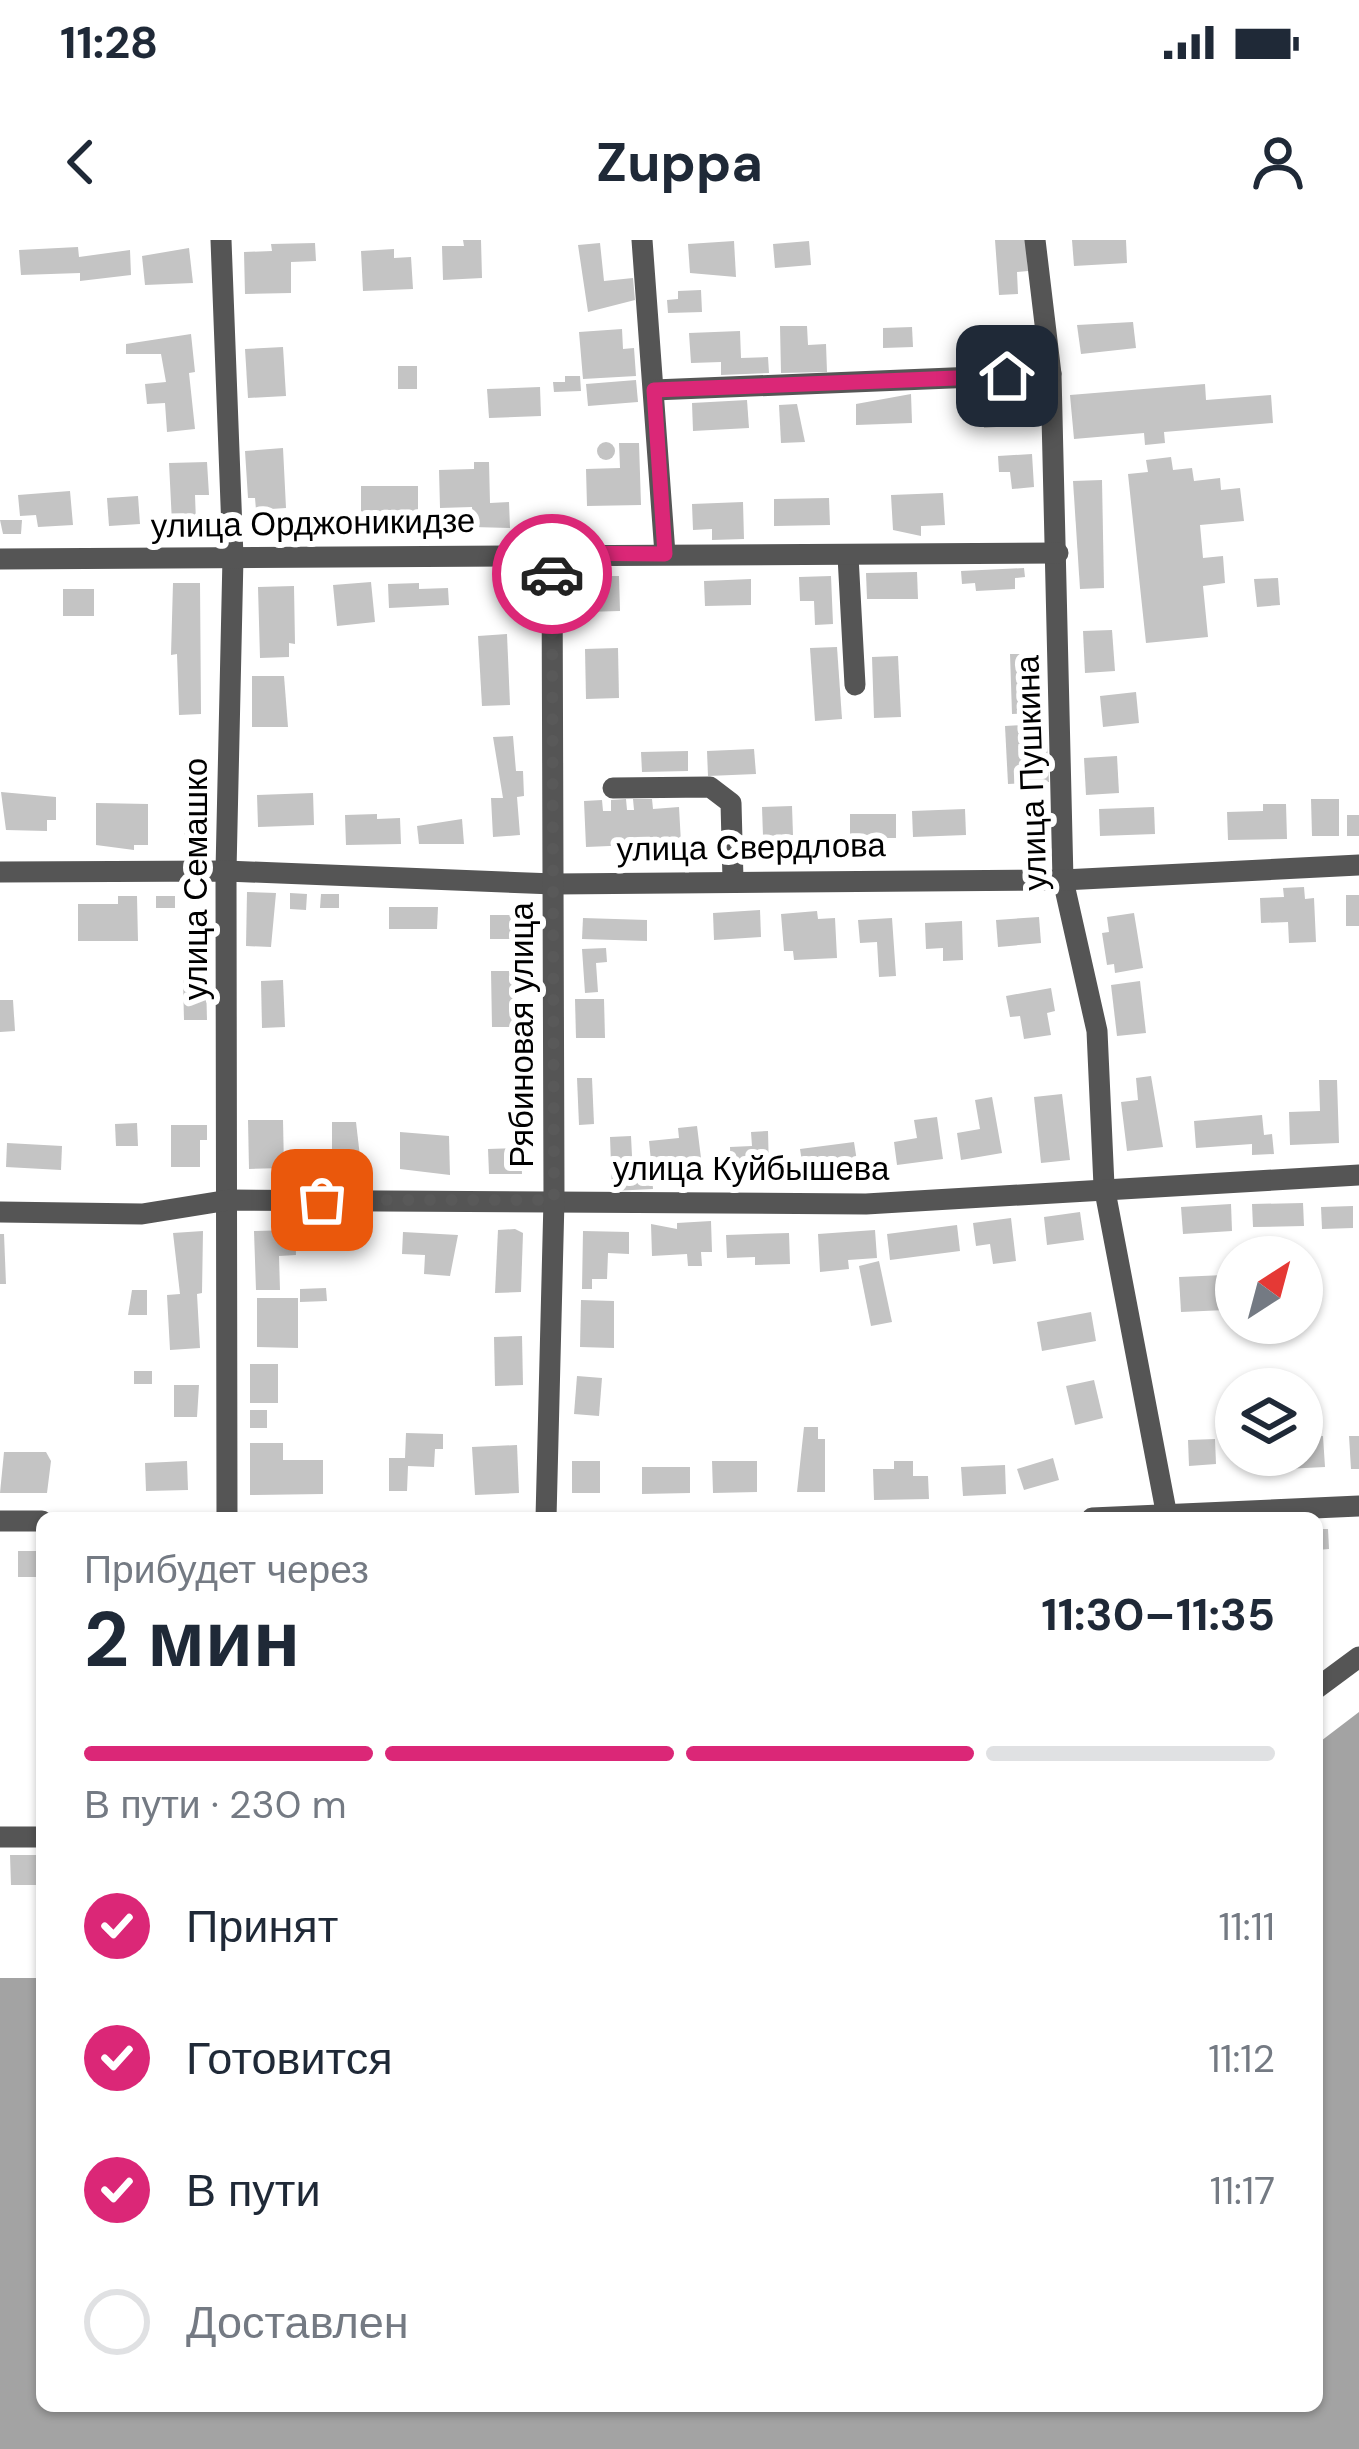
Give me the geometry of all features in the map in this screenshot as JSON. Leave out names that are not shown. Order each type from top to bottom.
[{"type":"street","name":"улица Семашко","points":[[221,240],[233,557],[226,871],[227,1512]]},
{"type":"street","points":[[642,240],[665,554]]},
{"type":"street","name":"улица Пушкина","points":[[1035,240],[1051,374],[1064,880],[1097,1031],[1104,1186],[1166,1511]]},
{"type":"street","points":[[654,390],[1051,374]]},
{"type":"street","name":"Рябиновая улица","points":[[547,1512],[554,1200],[552,553]]},
{"type":"street","name":"улица Орджоникидзе","points":[[0,559],[1058,553]]},
{"type":"street","points":[[848,556],[855,685]]},
{"type":"street","points":[[614,788],[710,788],[731,803],[733,880]]},
{"type":"street","name":"улица Свердлова","points":[[0,872],[226,871],[554,884],[1064,880],[1359,865]]},
{"type":"street","name":"улица Куйбышева","points":[[0,1212],[142,1214],[229,1200],[866,1204],[1104,1186],[1359,1175]]},
{"type":"street","points":[[1155,1512],[1359,1506]]},
{"type":"street","points":[[0,1521],[36,1521]]},
{"type":"street","points":[[1323,1684],[1359,1657]]},
{"type":"street","points":[[0,1837],[36,1837]]},
{"type":"shaded area","points":[[1359,1712],[1359,2449],[0,2449],[0,1978],[36,1978],[36,2412],[1323,2412],[1323,1739]]},
{"type":"building","points":[[463,240],[481,240],[482,278],[443,280],[442,246],[464,246]]},
{"type":"building","points":[[995,240],[1026,240],[1028,271],[1017,272],[1018,294],[999,295]]},
{"type":"building","points":[[1072,240],[1126,240],[1127,263],[1074,266]]},
{"type":"building","points":[[734,241],[736,277],[690,273],[688,244]]},
{"type":"building","points":[[809,241],[811,265],[775,268],[773,244]]},
{"type":"building","points":[[315,243],[316,261],[291,262],[291,293],[245,294],[244,252],[272,251],[271,244]]},
{"type":"building","points":[[600,243],[604,281],[633,278],[635,300],[588,312],[578,245]]},
{"type":"building","points":[[78,247],[79,257],[130,250],[131,275],[80,281],[80,273],[21,275],[19,250]]},
{"type":"building","points":[[189,248],[193,283],[145,285],[142,256]]},
{"type":"building","points":[[394,249],[394,258],[411,257],[413,289],[363,291],[361,251]]},
{"type":"building","points":[[701,290],[702,312],[668,313],[667,300],[678,299],[678,291]]},
{"type":"building","points":[[1133,322],[1136,348],[1081,354],[1077,325]]},
{"type":"building","points":[[780,326],[807,326],[808,345],[826,344],[827,372],[781,373]]},
{"type":"building","points":[[1018,326],[1020,351],[993,352],[991,327]]},
{"type":"building","points":[[912,327],[913,347],[883,348],[883,328]]},
{"type":"building","points":[[622,329],[623,349],[634,348],[636,376],[583,379],[579,332]]},
{"type":"building","points":[[740,331],[741,358],[768,357],[769,373],[721,375],[721,362],[691,363],[689,333]]},
{"type":"building","points":[[191,334],[195,372],[189,373],[195,429],[167,432],[165,403],[147,404],[145,384],[166,382],[161,354],[126,354],[126,344]]},
{"type":"building","points":[[283,347],[286,396],[248,398],[245,349]]},
{"type":"building","points":[[398,366],[417,366],[417,389],[398,389]]},
{"type":"building","points":[[565,376],[580,376],[581,391],[554,392],[553,382],[565,382]]},
{"type":"building","points":[[636,380],[638,402],[588,406],[586,384]]},
{"type":"building","points":[[1205,384],[1206,400],[1271,395],[1273,423],[1164,432],[1165,443],[1145,445],[1144,433],[1074,439],[1070,395]]},
{"type":"building","points":[[540,387],[541,416],[489,418],[487,389]]},
{"type":"building","points":[[911,394],[912,423],[856,425],[856,404]]},
{"type":"building","points":[[1020,398],[1022,425],[984,428],[981,401]]},
{"type":"building","points":[[747,400],[749,428],[693,431],[692,403]]},
{"type":"building","points":[[797,404],[805,442],[781,443],[779,405]]},
{"type":"building","points":[[606,442],[615,451],[606,460],[597,451]]},
{"type":"building","points":[[619,443],[639,443],[641,505],[587,506],[586,469],[620,468]]},
{"type":"building","points":[[283,448],[286,508],[256,510],[255,498],[248,498],[245,451]]},
{"type":"building","points":[[1032,454],[1034,487],[1012,489],[1010,472],[999,472],[998,456]]},
{"type":"building","points":[[1171,457],[1173,470],[1192,468],[1194,481],[1220,478],[1221,490],[1240,488],[1244,521],[1200,525],[1203,558],[1223,556],[1225,583],[1203,586],[1208,637],[1146,643],[1128,474],[1148,472],[1146,460]]},
{"type":"building","points":[[207,462],[209,495],[195,495],[196,522],[172,523],[169,463]]},
{"type":"building","points":[[474,462],[489,462],[490,503],[509,502],[510,528],[473,527],[472,507],[440,508],[439,470],[474,469]]},
{"type":"building","points":[[1102,480],[1104,588],[1080,589],[1073,481]]},
{"type":"building","points":[[361,486],[418,486],[418,524],[409,524],[409,530],[361,524]]},
{"type":"building","points":[[70,491],[73,525],[38,527],[36,515],[20,516],[18,495]]},
{"type":"building","points":[[943,493],[945,525],[921,526],[921,536],[893,530],[891,495]]},
{"type":"building","points":[[138,496],[140,524],[109,526],[107,498]]},
{"type":"building","points":[[829,498],[830,525],[774,526],[774,499]]},
{"type":"building","points":[[743,502],[744,539],[712,540],[712,529],[693,530],[692,504]]},
{"type":"building","points":[[0,520],[22,520],[21,534],[3,534]]},
{"type":"building","points":[[1024,568],[1025,577],[1015,578],[1015,589],[976,591],[975,583],[962,584],[961,571]]},
{"type":"building","points":[[917,572],[918,599],[867,599],[866,573]]},
{"type":"building","points":[[583,576],[619,576],[620,611],[583,612]]},
{"type":"building","points":[[831,576],[833,624],[815,625],[814,601],[800,601],[799,577]]},
{"type":"building","points":[[1278,578],[1280,605],[1257,607],[1254,579]]},
{"type":"building","points":[[751,579],[751,605],[705,606],[704,581]]},
{"type":"building","points":[[371,582],[375,622],[337,626],[333,585]]},
{"type":"building","points":[[173,583],[200,583],[201,714],[179,715],[177,654],[171,655]]},
{"type":"building","points":[[419,583],[419,589],[448,588],[449,605],[389,608],[388,584]]},
{"type":"building","points":[[294,586],[295,644],[289,643],[289,657],[260,658],[258,587]]},
{"type":"building","points":[[63,589],[94,589],[94,616],[63,616]]},
{"type":"building","points":[[1112,630],[1115,671],[1085,673],[1083,631]]},
{"type":"building","points":[[507,634],[510,705],[482,706],[478,636]]},
{"type":"building","points":[[837,647],[842,719],[815,721],[810,648]]},
{"type":"building","points":[[618,648],[619,698],[586,699],[585,649]]},
{"type":"building","points":[[1010,654],[1035,654],[1037,713],[1012,714]]},
{"type":"building","points":[[898,656],[901,717],[874,718],[872,657]]},
{"type":"building","points":[[252,676],[284,676],[288,727],[252,727]]},
{"type":"building","points":[[1136,692],[1139,723],[1103,727],[1100,696]]},
{"type":"building","points":[[1046,724],[1049,782],[1008,784],[1005,726]]},
{"type":"building","points":[[513,736],[516,771],[523,771],[524,796],[517,797],[520,835],[493,837],[491,798],[503,798],[493,737]]},
{"type":"building","points":[[754,749],[756,774],[708,776],[707,751]]},
{"type":"building","points":[[688,751],[688,771],[642,772],[641,752]]},
{"type":"building","points":[[1117,756],[1119,793],[1086,795],[1084,758]]},
{"type":"building","points":[[1,792],[56,797],[56,820],[47,820],[47,831],[6,830]]},
{"type":"building","points":[[313,793],[314,825],[258,827],[257,795]]},
{"type":"building","points":[[626,799],[627,810],[634,810],[633,799],[652,799],[653,809],[679,807],[681,843],[586,847],[584,801],[602,800],[603,811],[611,811],[611,800]]},
{"type":"building","points":[[1311,799],[1339,799],[1339,836],[1312,836]]},
{"type":"building","points":[[185,802],[207,803],[206,841],[184,841]]},
{"type":"building","points":[[96,803],[148,804],[148,845],[134,845],[134,850],[96,845]]},
{"type":"building","points":[[1263,804],[1286,804],[1287,839],[1228,840],[1227,812],[1263,811]]},
{"type":"building","points":[[792,806],[793,835],[763,836],[762,807]]},
{"type":"building","points":[[1154,807],[1155,834],[1100,836],[1099,809]]},
{"type":"building","points":[[965,809],[966,835],[913,837],[912,811]]},
{"type":"building","points":[[377,814],[377,819],[400,818],[401,844],[346,845],[345,815]]},
{"type":"building","points":[[850,814],[896,814],[896,838],[850,838]]},
{"type":"building","points":[[1347,815],[1359,815],[1359,836],[1347,836]]},
{"type":"building","points":[[462,819],[464,844],[419,844],[417,826]]},
{"type":"building","points":[[1304,887],[1305,899],[1314,898],[1316,942],[1289,943],[1288,922],[1261,923],[1260,898],[1284,897],[1283,888]]},
{"type":"building","points":[[247,892],[276,893],[271,947],[246,946]]},
{"type":"building","points":[[290,893],[307,894],[306,910],[290,909]]},
{"type":"building","points":[[321,894],[339,894],[339,908],[320,908]]},
{"type":"building","points":[[1346,895],[1359,895],[1359,926],[1346,926]]},
{"type":"building","points":[[118,896],[137,896],[138,941],[78,941],[78,904],[118,904]]},
{"type":"building","points":[[156,896],[175,896],[175,908],[156,908]]},
{"type":"building","points":[[389,907],[438,907],[437,929],[389,929]]},
{"type":"building","points":[[760,910],[761,937],[714,940],[713,913]]},
{"type":"building","points":[[817,911],[818,919],[835,918],[837,958],[794,960],[793,951],[784,951],[781,914]]},
{"type":"building","points":[[1134,913],[1143,968],[1115,973],[1114,964],[1107,965],[1102,933],[1109,932],[1107,917]]},
{"type":"building","points":[[490,915],[519,915],[519,939],[490,939]]},
{"type":"building","points":[[1039,917],[1041,943],[998,947],[996,920]]},
{"type":"building","points":[[583,918],[647,920],[647,941],[582,939]]},
{"type":"building","points":[[892,918],[896,976],[879,977],[877,942],[860,943],[858,920]]},
{"type":"building","points":[[962,921],[963,960],[943,961],[943,948],[926,949],[925,923]]},
{"type":"building","points":[[606,948],[607,962],[596,963],[598,992],[585,993],[582,949]]},
{"type":"building","points":[[491,971],[534,971],[534,991],[519,991],[519,1027],[492,1027]]},
{"type":"building","points":[[183,980],[206,981],[207,1020],[184,1020]]},
{"type":"building","points":[[283,980],[285,1027],[262,1028],[261,981]]},
{"type":"building","points":[[1140,981],[1146,1033],[1117,1036],[1111,985]]},
{"type":"building","points":[[1051,988],[1055,1011],[1047,1013],[1051,1035],[1024,1039],[1020,1016],[1010,1017],[1006,996]]},
{"type":"building","points":[[575,999],[604,999],[605,1038],[576,1038]]},
{"type":"building","points":[[0,1000],[13,1000],[15,1031],[0,1032]]},
{"type":"building","points":[[1151,1076],[1163,1147],[1127,1151],[1121,1102],[1138,1100],[1136,1078]]},
{"type":"building","points":[[577,1078],[592,1078],[594,1124],[579,1125]]},
{"type":"building","points":[[1319,1080],[1337,1080],[1339,1143],[1290,1145],[1289,1112],[1320,1111]]},
{"type":"building","points":[[1062,1094],[1070,1160],[1041,1163],[1034,1097]]},
{"type":"building","points":[[992,1097],[1002,1153],[961,1160],[957,1133],[980,1129],[975,1100]]},
{"type":"building","points":[[1262,1115],[1264,1135],[1272,1134],[1274,1154],[1252,1155],[1252,1144],[1196,1148],[1194,1121]]},
{"type":"building","points":[[937,1117],[943,1159],[897,1165],[894,1142],[917,1138],[914,1120]]},
{"type":"building","points":[[248,1120],[283,1120],[284,1168],[249,1169]]},
{"type":"building","points":[[332,1122],[356,1122],[362,1174],[332,1174]]},
{"type":"building","points":[[137,1123],[138,1146],[116,1146],[115,1124]]},
{"type":"building","points":[[171,1125],[207,1125],[207,1140],[200,1140],[200,1167],[171,1167]]},
{"type":"building","points":[[697,1126],[702,1166],[652,1171],[649,1141],[679,1138],[678,1128]]},
{"type":"building","points":[[768,1131],[769,1172],[731,1173],[730,1147],[752,1146],[751,1132]]},
{"type":"building","points":[[400,1132],[449,1136],[450,1175],[400,1169]]},
{"type":"building","points":[[631,1136],[633,1176],[652,1176],[653,1189],[612,1191],[610,1137]]},
{"type":"building","points":[[854,1142],[858,1168],[804,1175],[800,1149]]},
{"type":"building","points":[[7,1143],[62,1146],[61,1170],[6,1167]]},
{"type":"building","points":[[521,1148],[522,1174],[489,1174],[488,1149]]},
{"type":"building","points":[[1303,1203],[1304,1226],[1253,1227],[1252,1204]]},
{"type":"building","points":[[1231,1204],[1232,1231],[1183,1234],[1181,1207]]},
{"type":"building","points":[[1353,1206],[1353,1228],[1322,1229],[1321,1207]]},
{"type":"building","points":[[1080,1212],[1084,1240],[1047,1245],[1044,1217]]},
{"type":"building","points":[[1011,1218],[1016,1261],[993,1264],[990,1244],[976,1246],[973,1223]]},
{"type":"building","points":[[711,1221],[712,1252],[701,1252],[702,1266],[688,1266],[687,1254],[652,1256],[651,1224],[677,1229],[677,1223]]},
{"type":"building","points":[[957,1225],[960,1251],[890,1260],[887,1234]]},
{"type":"building","points":[[295,1230],[296,1255],[279,1256],[280,1290],[256,1290],[254,1231]]},
{"type":"building","points":[[498,1230],[523,1233],[521,1292],[495,1293]]},
{"type":"building","points":[[875,1230],[877,1258],[848,1260],[849,1269],[820,1272],[818,1234]]},
{"type":"building","points":[[203,1231],[202,1293],[197,1294],[200,1348],[170,1350],[167,1295],[180,1294],[173,1233]]},
{"type":"building","points":[[583,1231],[629,1232],[629,1254],[608,1253],[607,1279],[592,1279],[592,1289],[582,1289]]},
{"type":"building","points":[[316,1232],[337,1232],[337,1247],[316,1247]]},
{"type":"building","points":[[403,1232],[458,1235],[450,1276],[424,1274],[425,1255],[402,1254]]},
{"type":"building","points":[[789,1233],[790,1264],[755,1265],[755,1257],[727,1258],[726,1235]]},
{"type":"building","points":[[0,1234],[4,1234],[6,1284],[0,1284]]},
{"type":"building","points":[[879,1261],[892,1322],[871,1326],[859,1266]]},
{"type":"building","points":[[1215,1275],[1215,1310],[1181,1312],[1179,1277]]},
{"type":"building","points":[[326,1288],[327,1301],[300,1302],[300,1289]]},
{"type":"building","points":[[132,1290],[147,1290],[147,1315],[128,1315]]},
{"type":"building","points":[[257,1298],[298,1298],[298,1348],[257,1347]]},
{"type":"building","points":[[581,1300],[614,1301],[614,1348],[580,1347]]},
{"type":"building","points":[[1091,1312],[1096,1341],[1042,1351],[1037,1322]]},
{"type":"building","points":[[522,1336],[523,1385],[495,1386],[494,1337]]},
{"type":"building","points":[[250,1364],[278,1364],[278,1403],[250,1403]]},
{"type":"building","points":[[134,1371],[152,1371],[152,1384],[134,1384]]},
{"type":"building","points":[[577,1376],[602,1378],[599,1416],[574,1414]]},
{"type":"building","points":[[1094,1380],[1103,1418],[1075,1425],[1066,1386]]},
{"type":"building","points":[[174,1385],[199,1385],[197,1417],[174,1417]]},
{"type":"building","points":[[250,1410],[267,1410],[267,1428],[250,1428]]},
{"type":"building","points":[[804,1427],[818,1427],[818,1439],[825,1439],[825,1492],[797,1492]]},
{"type":"building","points":[[406,1433],[443,1434],[443,1449],[435,1449],[434,1467],[408,1466],[407,1491],[389,1491],[389,1458],[405,1458]]},
{"type":"building","points":[[1349,1436],[1359,1436],[1359,1469],[1351,1469]]},
{"type":"building","points":[[1215,1439],[1215,1464],[1189,1466],[1188,1440]]},
{"type":"building","points":[[250,1443],[283,1443],[283,1460],[323,1460],[323,1494],[250,1495]]},
{"type":"building","points":[[517,1445],[519,1493],[475,1495],[472,1447]]},
{"type":"building","points":[[4,1452],[46,1452],[51,1461],[47,1493],[0,1493]]},
{"type":"building","points":[[1053,1458],[1059,1480],[1024,1490],[1017,1469]]},
{"type":"building","points":[[187,1461],[188,1490],[146,1491],[145,1463]]},
{"type":"building","points":[[572,1461],[600,1461],[600,1493],[572,1493]]},
{"type":"building","points":[[712,1461],[757,1461],[757,1492],[713,1493]]},
{"type":"building","points":[[894,1461],[913,1461],[913,1476],[928,1476],[929,1499],[874,1500],[873,1469],[894,1469]]},
{"type":"building","points":[[1005,1465],[1006,1494],[963,1496],[961,1467]]},
{"type":"building","points":[[642,1467],[690,1467],[690,1493],[642,1494]]},
{"type":"building","points":[[1323,1529],[1328,1529],[1329,1549],[1323,1550]]},
{"type":"building","points":[[18,1551],[36,1551],[36,1577],[18,1577]]},
{"type":"building","points":[[10,1855],[36,1855],[36,1885],[11,1885]]},
{"type":"way so far","points":[[322,1200],[554,1200],[552,574]]},
{"type":"route","points":[[552,574],[552,553],[665,554],[654,390],[1007,376]]}]
